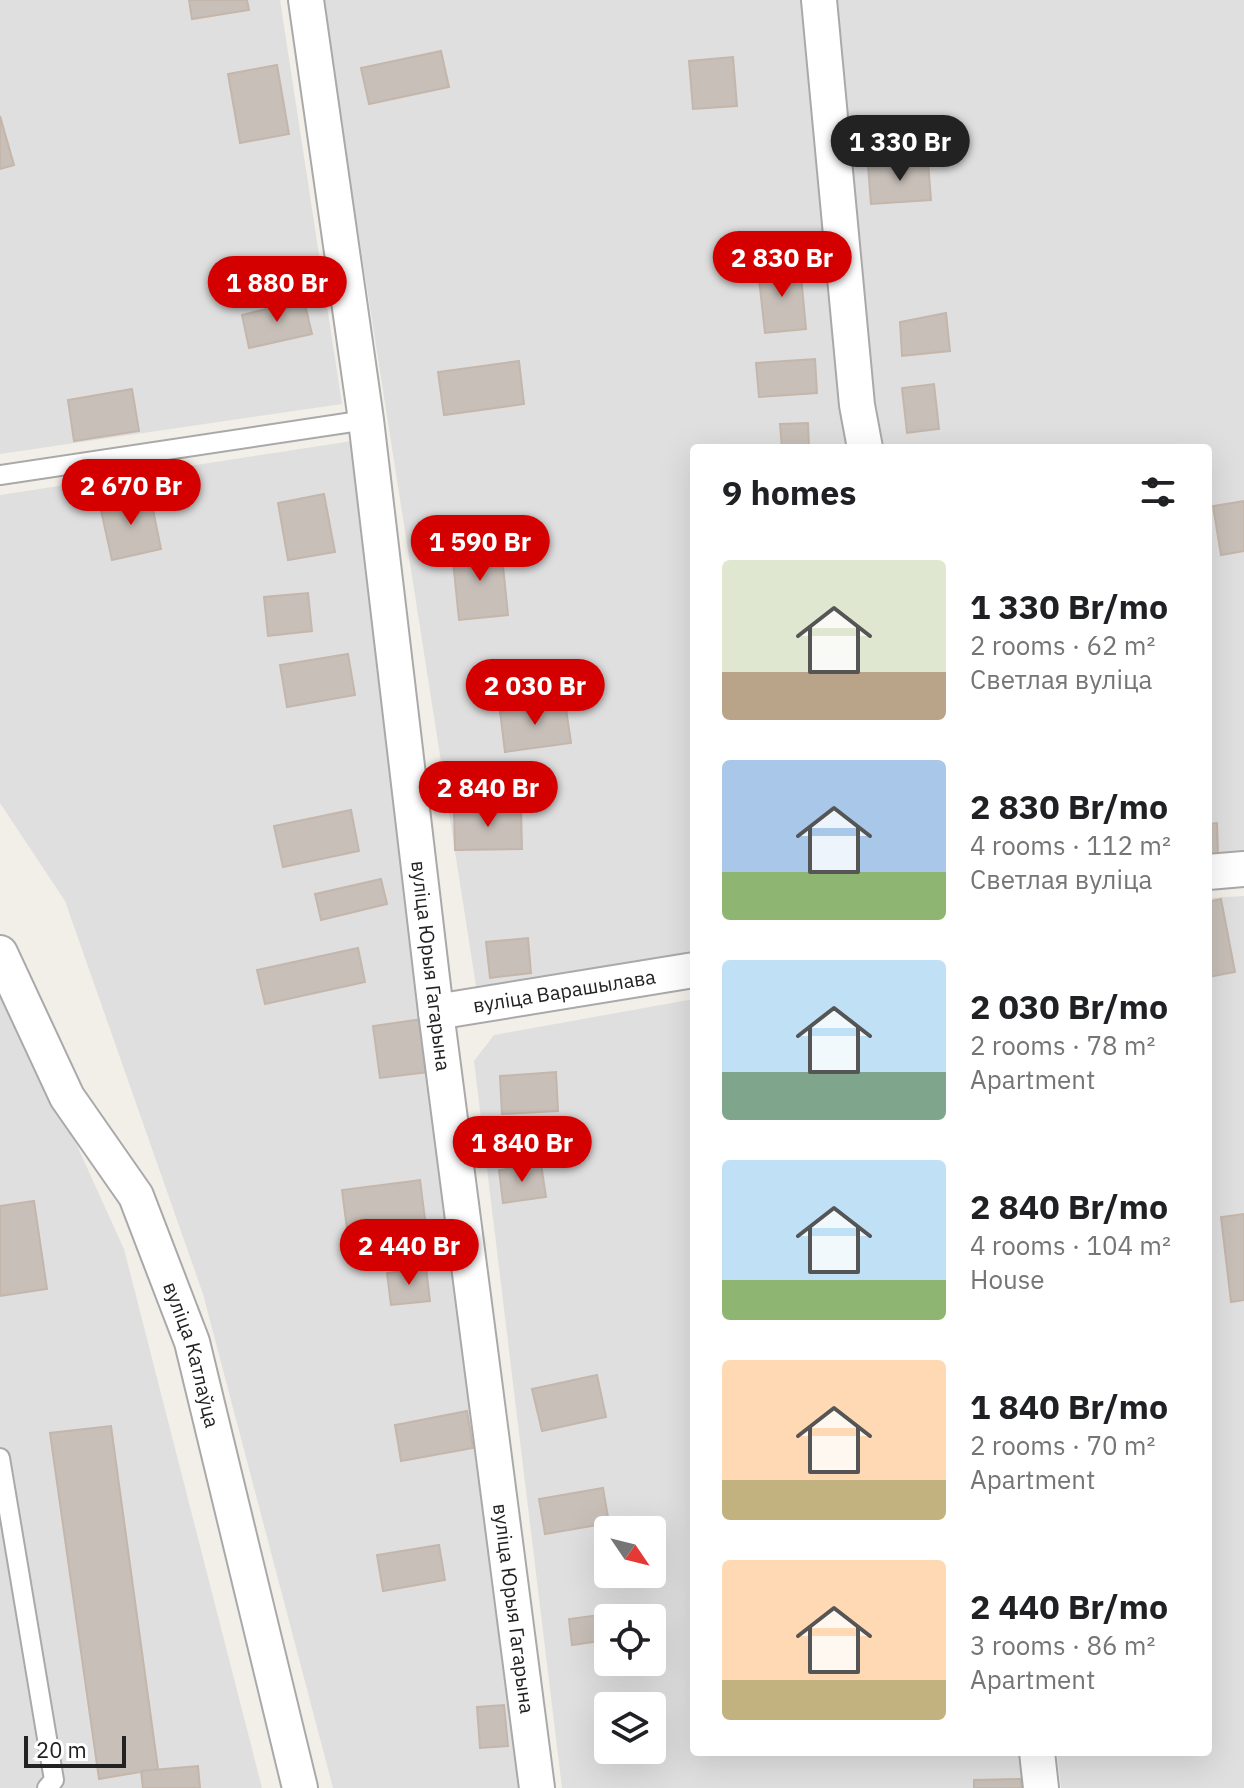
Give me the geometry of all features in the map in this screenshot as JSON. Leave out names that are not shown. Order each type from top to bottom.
[{"type":"street","name":"вуліца Юрыя Гагарына","points":[[306,0],[366,420],[436,1012],[537,1788]]},
{"type":"street","points":[[819,0],[856,390],[864,444]]},
{"type":"street","points":[[1212,872],[1244,869]]},
{"type":"street","name":"вуліца Катлаўца","points":[[0,953],[67,1097],[136,1196],[192,1342],[300,1788]]},
{"type":"street","name":"вуліца Варашылава","points":[[436,1012],[690,971]]},
{"type":"street","points":[[1037,1756],[1041,1788]]},
{"type":"lane","points":[[0,475],[366,420]]},
{"type":"lane","points":[[0,1458],[54,1780],[47,1788]]},
{"type":"shaded area","points":[[0,0],[280,0],[342,404],[0,454]]},
{"type":"shaded area","points":[[322,0],[802,0],[828,258],[854,444],[690,444],[690,960],[616,973],[476,986]]},
{"type":"shaded area","points":[[833,0],[1244,0],[1244,863],[1212,866],[1212,444],[883,444],[856,289]]},
{"type":"shaded area","points":[[352,441],[527,1788],[333,1788],[203,1294],[65,901],[0,803],[0,495]]},
{"type":"shaded area","points":[[1244,896],[1244,1788],[1061,1788],[1057,1756],[1212,1756],[1212,898]]},
{"type":"shaded area","points":[[0,976],[124,1249],[262,1788],[0,1788]]},
{"type":"shaded area","points":[[690,1000],[690,1756],[1023,1756],[1026,1788],[562,1788],[474,1061],[494,1035]]},
{"type":"building","points":[[189,0],[247,0],[249,10],[192,19]]},
{"type":"building","points":[[441,51],[449,87],[369,104],[361,68]]},
{"type":"building","points":[[733,57],[737,106],[693,109],[689,61]]},
{"type":"building","points":[[277,65],[289,134],[240,143],[228,74]]},
{"type":"building","points":[[0,116],[14,165],[0,169]]},
{"type":"building","points":[[928,162],[931,200],[871,204],[868,166]]},
{"type":"building","points":[[800,265],[806,329],[765,333],[758,270]]},
{"type":"building","points":[[304,300],[312,334],[249,348],[242,315]]},
{"type":"building","points":[[946,313],[950,351],[902,356],[900,322]]},
{"type":"building","points":[[815,359],[817,393],[759,397],[756,363]]},
{"type":"building","points":[[519,361],[524,404],[444,415],[438,372]]},
{"type":"building","points":[[934,384],[939,429],[907,433],[902,388]]},
{"type":"building","points":[[132,389],[139,431],[74,441],[68,400]]},
{"type":"building","points":[[808,423],[809,444],[782,444],[780,424]]},
{"type":"building","points":[[324,494],[335,552],[288,560],[278,503]]},
{"type":"building","points":[[150,495],[161,549],[112,560],[100,506]]},
{"type":"building","points":[[1244,501],[1244,551],[1221,555],[1213,506]]},
{"type":"building","points":[[501,546],[508,615],[459,620],[452,551]]},
{"type":"building","points":[[308,593],[312,631],[268,636],[264,597]]},
{"type":"building","points":[[348,654],[355,695],[287,707],[280,665]]},
{"type":"building","points":[[565,702],[571,743],[505,752],[500,711]]},
{"type":"building","points":[[521,807],[522,849],[455,850],[454,809]]},
{"type":"building","points":[[351,810],[359,851],[283,867],[274,826]]},
{"type":"building","points":[[1217,823],[1218,855],[1212,855],[1212,824]]},
{"type":"building","points":[[381,879],[387,904],[321,920],[315,894]]},
{"type":"building","points":[[1221,899],[1235,972],[1212,976],[1212,901]]},
{"type":"building","points":[[528,938],[531,973],[490,978],[486,942]]},
{"type":"building","points":[[358,948],[365,982],[265,1004],[257,970]]},
{"type":"building","points":[[423,1019],[430,1072],[380,1078],[373,1026]]},
{"type":"building","points":[[556,1072],[558,1111],[502,1114],[500,1076]]},
{"type":"building","points":[[541,1164],[546,1197],[503,1203],[499,1170]]},
{"type":"building","points":[[420,1180],[426,1227],[348,1237],[342,1190]]},
{"type":"building","points":[[34,1201],[47,1289],[0,1296],[0,1206]]},
{"type":"building","points":[[1244,1214],[1244,1300],[1231,1302],[1221,1217]]},
{"type":"building","points":[[426,1268],[430,1301],[391,1305],[387,1273]]},
{"type":"building","points":[[597,1375],[606,1417],[542,1431],[532,1389]]},
{"type":"building","points":[[467,1411],[473,1448],[401,1461],[395,1425]]},
{"type":"building","points":[[111,1426],[158,1769],[99,1779],[50,1433]]},
{"type":"building","points":[[603,1488],[608,1516],[594,1516],[594,1526],[545,1534],[539,1499]]},
{"type":"building","points":[[439,1545],[445,1580],[383,1591],[377,1555]]},
{"type":"building","points":[[594,1616],[594,1642],[572,1645],[569,1619]]},
{"type":"building","points":[[504,1705],[508,1746],[480,1748],[477,1707]]},
{"type":"building","points":[[198,1766],[200,1788],[143,1788],[141,1771]]},
{"type":"building","points":[[1021,1779],[1021,1788],[974,1788],[974,1780]]}]
